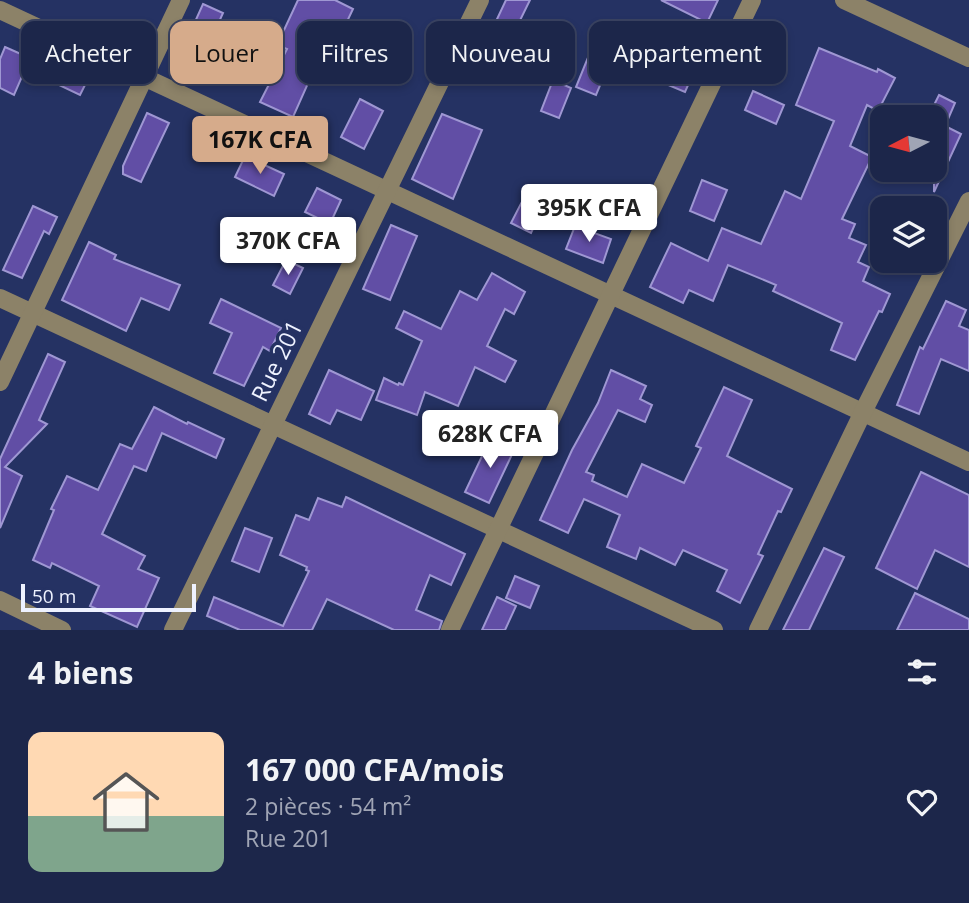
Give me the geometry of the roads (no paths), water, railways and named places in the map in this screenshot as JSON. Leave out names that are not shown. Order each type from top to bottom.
[{"type":"street","points":[[156,54],[181,0]]},
{"type":"street","name":"Rue 201","points":[[173,630],[480,0]]},
{"type":"street","points":[[450,630],[752,0]]},
{"type":"street","points":[[844,0],[969,58]]},
{"type":"street","points":[[0,10],[23,21]]},
{"type":"street","points":[[156,83],[613,294],[969,463]]},
{"type":"street","points":[[0,382],[142,84]]},
{"type":"street","points":[[758,630],[969,201]]},
{"type":"street","points":[[0,298],[714,630]]},
{"type":"street","points":[[0,600],[62,630]]}]
